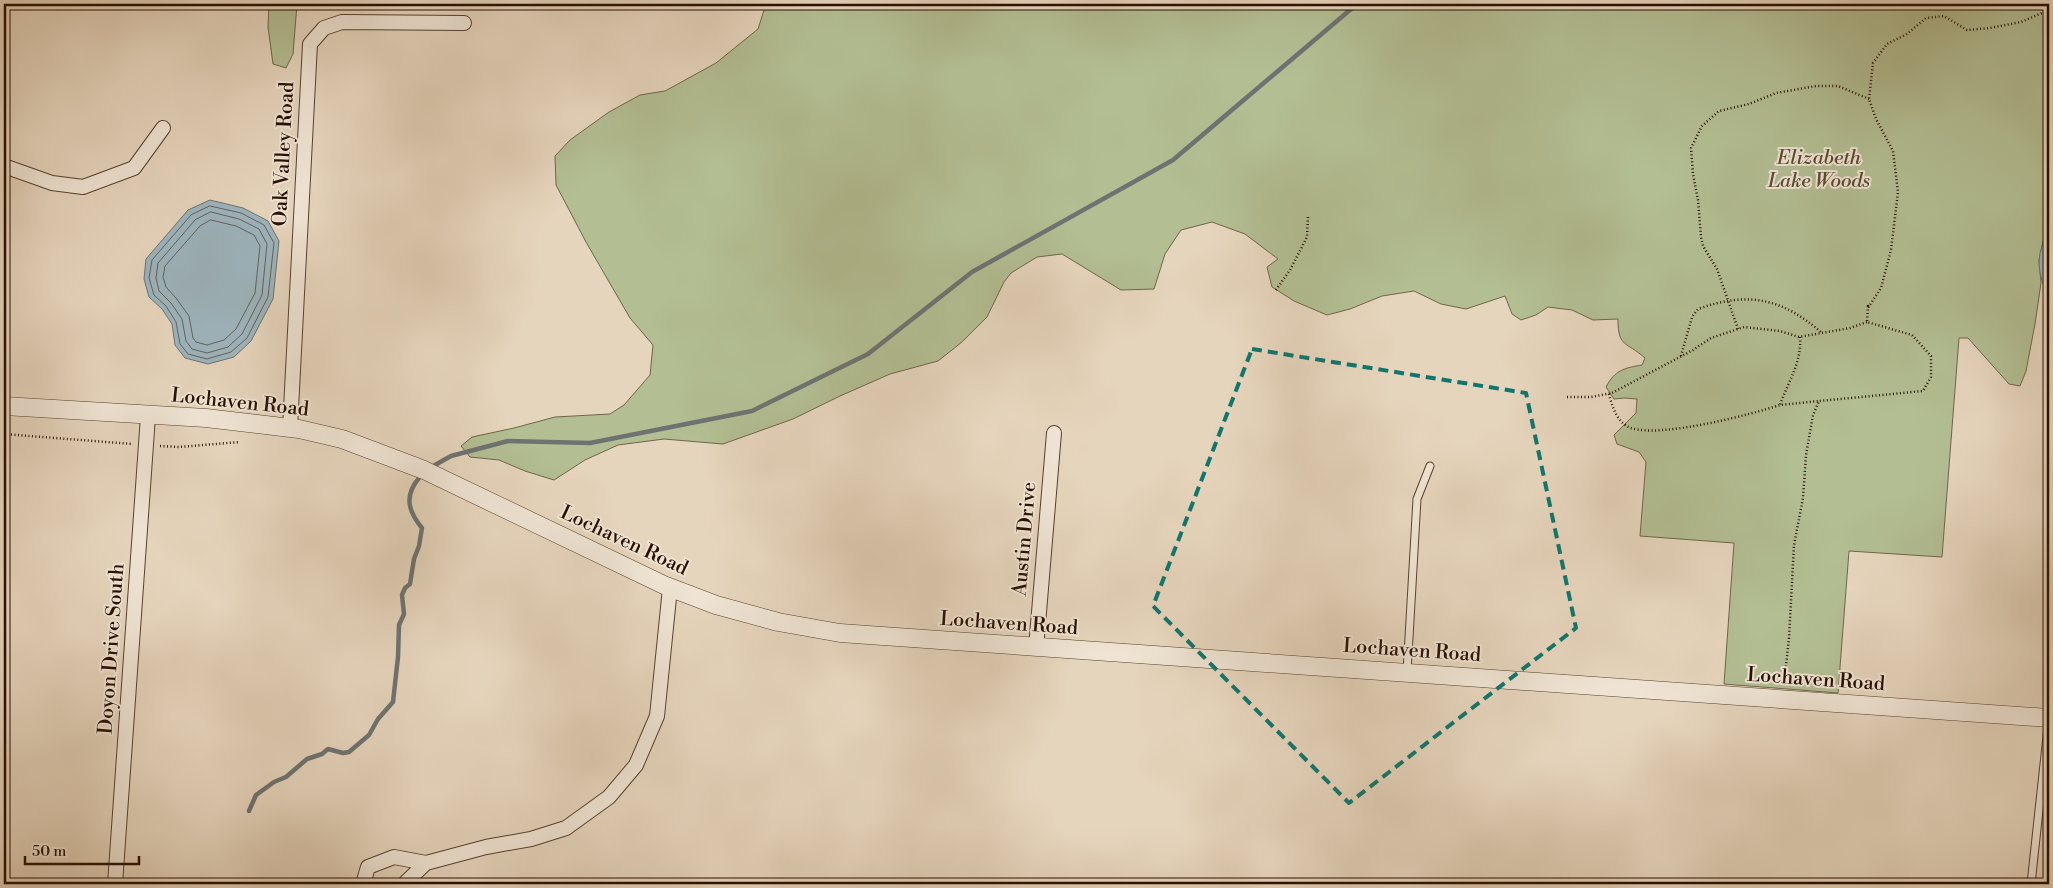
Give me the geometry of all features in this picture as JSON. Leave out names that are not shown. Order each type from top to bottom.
[{"type":"street","name":"Oak Valley Road","points":[[290,428],[310,44],[324,28],[342,22],[464,23]]},
{"type":"street","points":[[4,166],[52,182],[83,187],[134,168],[163,128]]},
{"type":"street","name":"Lochaven Road","points":[[4,406],[206,418],[290,428],[342,439],[424,470],[670,588],[716,605],[760,617],[840,633],[2049,718]]},
{"type":"street","name":"Doyon Drive South","points":[[115,884],[148,416]]},
{"type":"street","name":"Austin Drive","points":[[1036,648],[1054,433]]},
{"type":"street","points":[[363,884],[368,867],[394,857],[426,863],[486,847],[531,839],[566,828],[609,797],[636,765],[657,716],[670,588]]},
{"type":"street","points":[[404,884],[426,863]]},
{"type":"lane","points":[[1407,672],[1417,499],[1430,466]]},
{"type":"lane","points":[[2031,884],[2049,718]]},
{"type":"path","points":[[1867,322],[1868,306],[1868,308],[1881,288],[1891,250],[1898,192],[1893,151],[1876,119],[1869,100],[1873,63],[1887,44],[1907,34],[1926,18],[1944,16],[1967,30],[2021,22],[2049,10]]},
{"type":"path","points":[[1738,328],[1717,269],[1703,246],[1701,238],[1691,148],[1702,126],[1719,111],[1749,104],[1776,93],[1816,86],[1838,86],[1869,100]]},
{"type":"path","points":[[1276,290],[1290,270],[1307,237],[1308,217]]},
{"type":"path","points":[[1681,356],[1692,317],[1698,308],[1729,300],[1752,298],[1772,302],[1800,316],[1822,333]]},
{"type":"path","points":[[1567,397],[1591,397],[1610,394],[1711,338],[1744,327],[1780,331],[1800,337],[1850,328],[1867,322],[1912,335],[1931,356],[1932,376],[1923,391],[1780,405],[1757,412],[1686,427],[1648,431],[1632,428],[1626,425],[1613,408],[1610,394]]},
{"type":"path","points":[[1780,405],[1799,360],[1801,351],[1800,337]]},
{"type":"path","points":[[1782,699],[1789,638],[1794,545],[1803,498],[1806,456],[1819,400]]},
{"type":"path","points":[[4,434],[179,447],[240,442]]},
{"type":"highlighted area","points":[[1252,349],[1526,393],[1576,628],[1349,803],[1153,606]]},
{"type":"green space","points":[[269,4],[297,4],[293,54],[286,68],[273,64],[268,27]]},
{"type":"green space","name":"Elizabeth Lake Woods","points":[[766,4],[2049,4],[2049,234],[2043,241],[2039,260],[2041,283],[2026,371],[2020,386],[2009,384],[1968,338],[1959,338],[1942,557],[1849,551],[1838,693],[1724,684],[1734,543],[1640,536],[1646,462],[1639,452],[1617,444],[1614,435],[1636,413],[1637,399],[1614,399],[1606,387],[1617,373],[1642,365],[1645,358],[1624,343],[1618,328],[1618,319],[1593,320],[1572,310],[1548,307],[1536,315],[1521,320],[1512,314],[1505,296],[1466,309],[1441,304],[1414,291],[1382,296],[1350,309],[1327,315],[1294,301],[1272,287],[1267,267],[1278,259],[1245,234],[1212,222],[1181,230],[1165,254],[1154,289],[1121,290],[1062,254],[1037,257],[1011,273],[1004,282],[987,317],[962,342],[938,361],[890,374],[793,419],[723,444],[664,439],[618,445],[585,460],[554,480],[499,460],[470,457],[461,446],[472,437],[555,417],[610,414],[624,405],[650,375],[653,345],[630,318],[556,185],[555,156],[570,140],[609,112],[640,95],[665,91],[716,63],[758,29]]},
{"type":"water","points":[[210,200],[243,208],[268,221],[279,241],[273,299],[251,341],[234,357],[208,364],[185,358],[175,345],[172,324],[162,309],[149,297],[144,279],[146,259],[188,210]]},
{"type":"water","points":[[2049,234],[2049,296],[2042,281],[2039,265],[2041,249]]},
{"type":"waterway","points":[[435,465],[451,456],[508,441],[590,443],[752,411],[868,354],[972,272],[1173,160],[1357,4]]},
{"type":"waterway","points":[[249,811],[256,795],[274,782],[286,777],[307,759],[322,754],[328,749],[343,753],[349,752],[369,735],[378,719],[393,702],[399,625],[404,614],[402,595],[405,588],[410,584],[422,528],[414,516],[410,503],[411,491],[419,478]]}]
